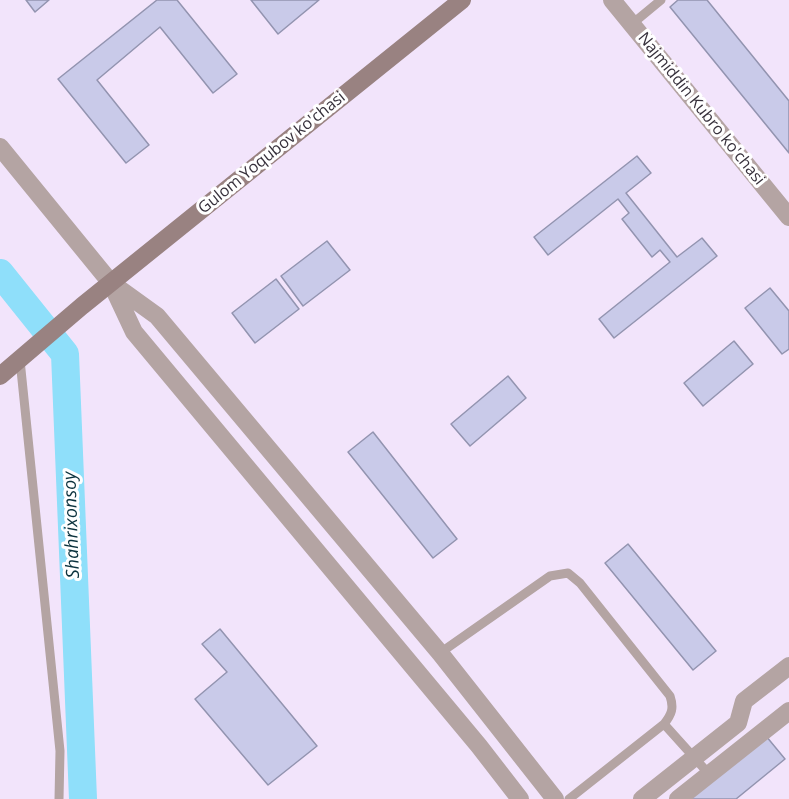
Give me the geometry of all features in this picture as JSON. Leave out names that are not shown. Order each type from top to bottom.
[{"type":"street","name":"Gulom Yoqubov ko'chasi","points":[[20,360],[82,306],[462,0]]},
{"type":"street","name":"Najmiddin Kubro ko'chasi","points":[[612,0],[789,217]]},
{"type":"street","points":[[0,147],[111,283],[134,332],[479,746],[520,799]]},
{"type":"street","points":[[111,283],[157,316],[440,653],[555,799]]},
{"type":"street","points":[[0,376],[20,360]]},
{"type":"street","points":[[642,799],[738,723],[744,700],[789,666]]},
{"type":"street","points":[[678,799],[789,711]]},
{"type":"street","points":[[479,746],[501,729]]},
{"type":"lane","points":[[632,24],[661,0]]},
{"type":"lane","points":[[20,360],[60,751],[59,799]]},
{"type":"lane","points":[[440,653],[550,576],[568,573],[580,583],[670,696],[673,705],[672,714],[664,724],[569,799]]},
{"type":"lane","points":[[664,724],[710,774]]},
{"type":"building","points":[[26,0],[49,0],[35,12]]},
{"type":"building","points":[[157,0],[177,0],[237,74],[213,93],[160,27],[97,80],[149,145],[126,163],[58,79]]},
{"type":"building","points":[[251,0],[319,0],[278,34]]},
{"type":"building","points":[[678,0],[707,0],[789,101],[789,153],[670,7]]},
{"type":"building","points":[[637,156],[651,173],[626,193],[677,257],[702,238],[717,256],[614,338],[599,319],[670,262],[660,250],[652,257],[622,219],[629,213],[618,199],[548,255],[534,237]]},
{"type":"building","points":[[327,241],[350,270],[303,306],[281,276]]},
{"type":"building","points":[[276,279],[299,309],[255,343],[232,313]]},
{"type":"building","points":[[770,288],[789,311],[789,349],[782,354],[745,308]]},
{"type":"building","points":[[734,341],[753,364],[703,406],[684,383]]},
{"type":"building","points":[[508,376],[526,398],[470,446],[451,424]]},
{"type":"building","points":[[373,432],[457,539],[433,558],[348,452]]},
{"type":"building","points":[[628,544],[716,651],[693,670],[605,563]]},
{"type":"building","points":[[220,629],[317,746],[268,785],[195,699],[227,672],[202,644]]},
{"type":"building","points":[[766,736],[785,759],[736,799],[689,799]]},
{"type":"waterway","name":"Shahrixonsoy","points":[[0,273],[65,354],[83,799]]}]
